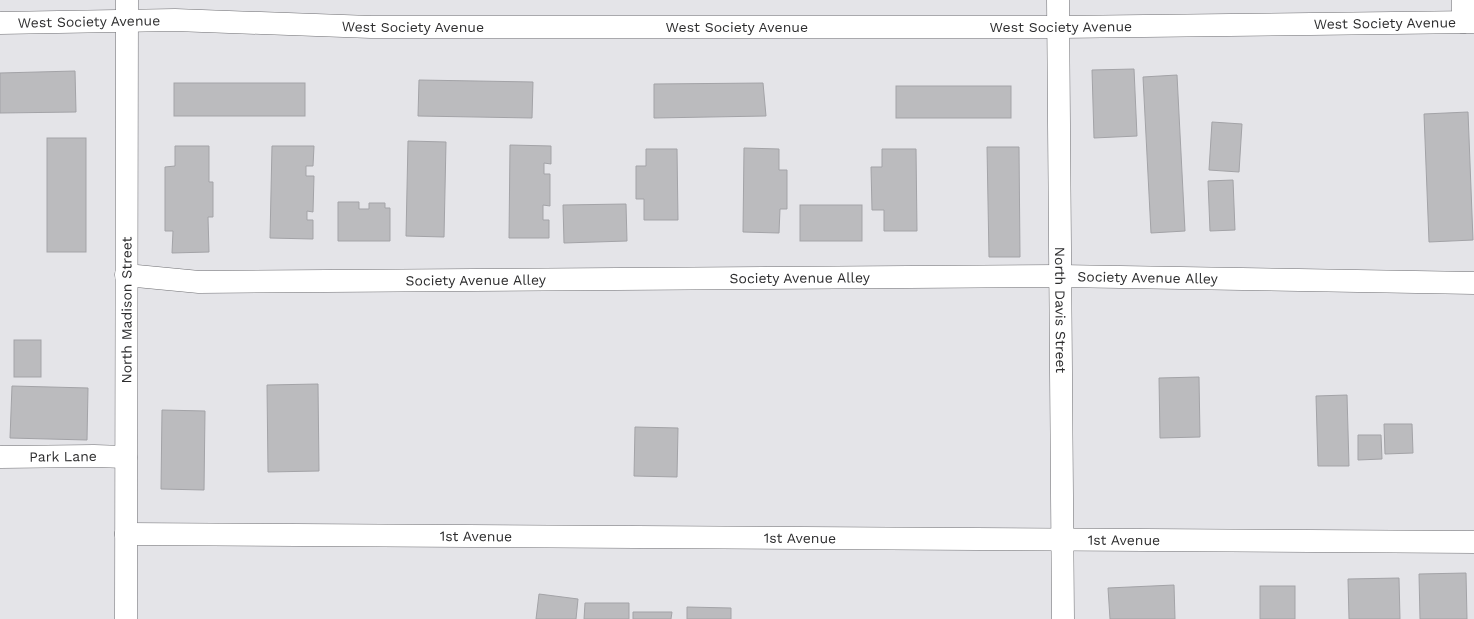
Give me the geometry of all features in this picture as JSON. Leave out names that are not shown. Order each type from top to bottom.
[{"type":"street","name":"North Davis Street","points":[[1058,0],[1063,619]]},
{"type":"street","points":[[1463,0],[1469,22]]},
{"type":"street","name":"West Society Avenue","points":[[0,23],[127,10],[182,21],[370,27],[1059,27],[1469,22]]},
{"type":"street","name":"North Madison Street","points":[[126,619],[127,10]]},
{"type":"street","name":"Society Avenue Alley","points":[[126,274],[199,282],[1060,276],[1474,284]]},
{"type":"street","name":"Park Lane","points":[[0,457],[126,457]]},
{"type":"street","name":"1st Avenue","points":[[126,534],[1474,542]]},
{"type":"building","points":[[1134,69],[1137,136],[1094,138],[1092,70]]},
{"type":"building","points":[[75,71],[76,112],[0,113],[0,73]]},
{"type":"building","points":[[1177,75],[1185,231],[1151,233],[1143,77]]},
{"type":"building","points":[[419,80],[533,82],[532,118],[418,116]]},
{"type":"building","points":[[174,83],[305,83],[305,116],[174,116]]},
{"type":"building","points":[[763,83],[766,116],[654,118],[654,84]]},
{"type":"building","points":[[896,86],[1011,86],[1011,118],[896,118]]},
{"type":"building","points":[[1468,112],[1473,240],[1429,242],[1424,114]]},
{"type":"building","points":[[1212,122],[1242,124],[1239,172],[1209,170]]},
{"type":"building","points":[[47,138],[86,138],[86,252],[47,252]]},
{"type":"building","points":[[408,141],[446,142],[444,237],[406,236]]},
{"type":"building","points":[[510,145],[551,146],[551,164],[544,163],[544,174],[550,174],[550,206],[543,205],[543,220],[549,220],[549,238],[509,238]]},
{"type":"building","points":[[175,146],[209,146],[209,182],[213,182],[213,217],[208,217],[209,252],[172,253],[173,231],[165,231],[165,167],[175,166]]},
{"type":"building","points":[[272,146],[314,146],[313,166],[306,166],[306,176],[314,176],[313,212],[307,211],[307,220],[313,220],[313,239],[270,238]]},
{"type":"building","points":[[987,147],[1019,147],[1020,257],[989,257]]},
{"type":"building","points":[[744,148],[779,149],[779,170],[787,170],[787,209],[780,209],[779,233],[743,232]]},
{"type":"building","points":[[646,149],[677,149],[678,220],[644,220],[644,199],[636,199],[636,166],[646,166]]},
{"type":"building","points":[[882,149],[916,149],[917,231],[884,231],[884,210],[872,210],[871,167],[882,167]]},
{"type":"building","points":[[1233,180],[1235,230],[1210,231],[1208,181]]},
{"type":"building","points":[[338,202],[359,202],[359,209],[369,209],[369,203],[385,203],[385,208],[390,208],[390,241],[338,241]]},
{"type":"building","points":[[626,204],[627,241],[564,243],[563,205]]},
{"type":"building","points":[[800,205],[862,205],[862,241],[800,241]]},
{"type":"building","points":[[14,340],[41,340],[41,377],[14,377]]},
{"type":"building","points":[[1199,377],[1200,437],[1160,438],[1159,378]]},
{"type":"building","points":[[318,384],[319,471],[268,472],[267,385]]},
{"type":"building","points":[[12,386],[88,388],[87,440],[10,438]]},
{"type":"building","points":[[1347,395],[1349,466],[1318,466],[1316,396]]},
{"type":"building","points":[[162,410],[205,411],[204,490],[161,489]]},
{"type":"building","points":[[1384,424],[1412,424],[1413,453],[1385,454]]},
{"type":"building","points":[[635,427],[678,428],[677,477],[634,476]]},
{"type":"building","points":[[1358,435],[1381,435],[1382,459],[1358,460]]},
{"type":"building","points":[[1466,573],[1467,619],[1420,619],[1419,574]]},
{"type":"building","points":[[1399,578],[1400,619],[1349,619],[1348,579]]},
{"type":"building","points":[[1174,585],[1175,619],[1110,619],[1108,588]]},
{"type":"building","points":[[1260,586],[1295,586],[1295,619],[1260,619]]},
{"type":"building","points":[[539,594],[578,599],[576,619],[536,619]]},
{"type":"building","points":[[585,603],[629,603],[629,619],[584,619]]},
{"type":"building","points":[[687,607],[731,608],[731,619],[687,619]]},
{"type":"building","points":[[633,612],[672,612],[671,619],[633,619]]}]
